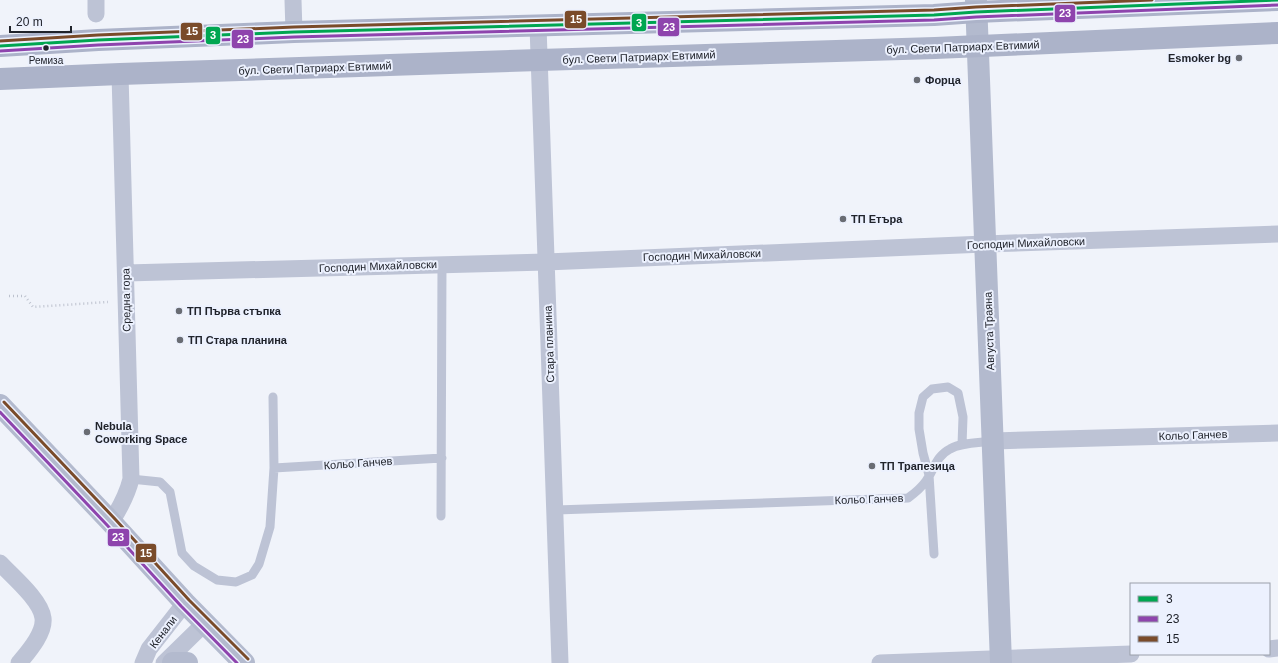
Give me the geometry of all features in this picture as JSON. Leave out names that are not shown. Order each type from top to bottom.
[{"type":"main road","points":[[0,46],[98,40],[294,32],[934,15],[976,6],[1278,0]]},
{"type":"main road","name":"бул. Свети Патриарх Евтимий","points":[[0,79],[539,60],[928,49],[1278,33]]},
{"type":"street","points":[[293,0],[294,32]]},
{"type":"street","name":"Августа Траяна","points":[[976,6],[1001,661]]},
{"type":"street","name":"Стара планина","points":[[538,26],[556,510],[560,663]]},
{"type":"street","name":"Средна гора","points":[[111,522],[127,494],[131,479],[120,74]]},
{"type":"street","name":"Господин Михайловски","points":[[126,273],[546,262],[985,244],[1278,234]]},
{"type":"street","points":[[0,405],[111,522],[185,603],[244,663]]},
{"type":"street","name":"Кольо Ганчев","points":[[992,441],[1278,433]]},
{"type":"street","points":[[0,563],[38,604],[44,618],[42,629],[34,644],[19,663]]},
{"type":"street","name":"Кенали","points":[[144,663],[149,649],[185,603]]},
{"type":"street","name":"Кенали","points":[[164,663],[205,623]]},
{"type":"street","points":[[880,663],[1001,661],[1130,654]]},
{"type":"street","points":[[173,663],[188,663]]},
{"type":"lane","points":[[441,516],[442,264]]},
{"type":"lane","points":[[934,554],[929,475],[919,429],[919,413],[923,397],[932,389],[948,386],[958,393],[963,417],[962,445]]},
{"type":"lane","points":[[131,479],[160,482],[170,492],[182,553],[194,566],[216,580],[236,582],[252,575],[259,564],[270,527],[274,468],[273,397]]},
{"type":"lane","name":"Кольо Ганчев","points":[[556,510],[908,498],[926,481],[940,456],[950,449],[962,445],[992,441]]},
{"type":"lane","name":"Кольо Ганчев","points":[[274,468],[442,458]]},
{"type":"path","points":[[9,296],[25,296],[33,307],[127,301]]},
{"type":"transit line","name":"15","points":[[0,41],[98,35],[294,27],[934,10],[1152,0]]},
{"type":"transit line","name":"3","points":[[0,46],[98,40],[294,32],[934,15],[1278,0]]},
{"type":"transit line","name":"23","points":[[0,51],[98,45],[294,37],[934,20],[1278,5]]},
{"type":"transit line","name":"15","points":[[4,402],[115,519],[189,600],[248,659]]},
{"type":"transit line","name":"23","points":[[0,412],[181,606],[237,663]]},
{"type":"place","name":"Ремиза","points":[[46,48]]},
{"type":"place","name":"Esmoker bg","points":[[1239,58]]},
{"type":"place","name":"Форца","points":[[917,80]]},
{"type":"place","name":"ТП Етъра","points":[[843,219]]},
{"type":"place","name":"ТП Първа стъпка","points":[[179,311]]},
{"type":"place","name":"ТП Стара планина","points":[[180,340]]},
{"type":"place","name":"Nebula Coworking Space","points":[[87,432]]},
{"type":"place","name":"ТП Трапезица","points":[[872,466]]}]
